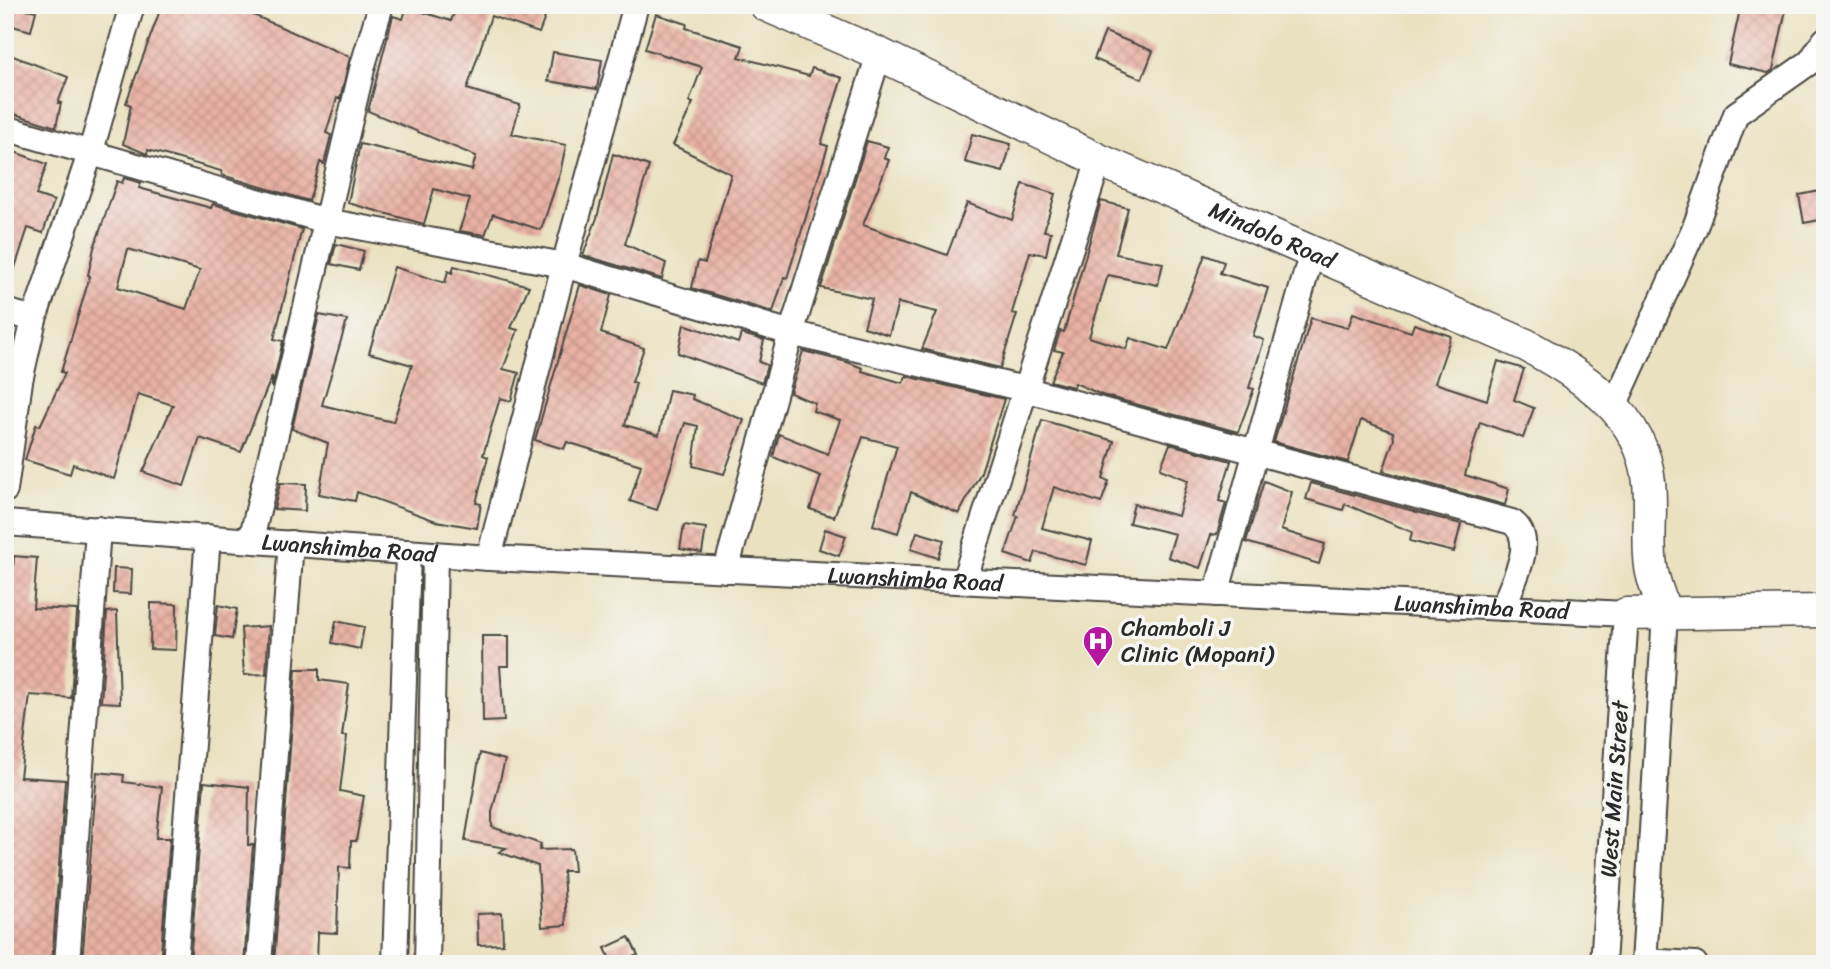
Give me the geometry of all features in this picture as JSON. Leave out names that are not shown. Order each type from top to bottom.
[{"type":"street","points":[[5,490],[20,381],[34,319],[90,152],[132,5]]},
{"type":"street","points":[[251,540],[363,65],[381,5]]},
{"type":"street","points":[[489,558],[564,265],[636,5]]},
{"type":"street","name":"Mindolo Road","points":[[765,5],[879,54],[1099,160],[1527,345],[1573,371],[1615,404],[1637,442],[1649,479],[1651,568],[1665,613]]},
{"type":"street","points":[[1615,404],[1695,227],[1736,114],[1810,62],[1825,40]]},
{"type":"street","points":[[726,570],[791,333],[879,54]]},
{"type":"street","points":[[5,128],[326,220],[564,265],[791,333],[1024,389],[1512,522],[1521,529],[1526,544],[1503,608]]},
{"type":"street","points":[[964,582],[1099,160]]},
{"type":"street","points":[[1216,594],[1312,252]]},
{"type":"street","points":[[5,311],[34,319]]},
{"type":"street","name":"Lwanshimba Road","points":[[5,523],[489,558],[964,582],[1626,614],[1825,611]]},
{"type":"street","points":[[67,964],[98,529]]},
{"type":"street","points":[[175,964],[208,537]]},
{"type":"street","points":[[259,964],[291,543]]},
{"type":"street","points":[[395,964],[408,552]]},
{"type":"street","points":[[427,964],[435,554]]},
{"type":"street","name":"Mindolo Road","points":[[1626,614],[1651,568]]},
{"type":"street","points":[[1665,613],[1644,962],[1695,964]]},
{"type":"street","name":"West Main Street","points":[[1603,964],[1626,614]]},
{"type":"building","points":[[5,5],[36,11],[31,31],[5,24]]},
{"type":"building","points":[[162,5],[246,5],[244,11],[350,57],[340,99],[337,98],[326,133],[331,135],[324,164],[320,162],[309,201],[222,175],[221,171],[148,150],[147,154],[123,144],[131,105],[126,103]]},
{"type":"building","points":[[457,5],[528,5],[547,12],[539,33],[491,16],[467,89],[520,105],[512,134],[566,145],[560,173],[541,230],[493,214],[485,235],[459,231],[470,199],[434,189],[424,224],[348,203],[360,144],[472,170],[476,156],[368,111],[393,16],[403,19],[407,7],[451,21]]},
{"type":"building","points":[[1741,5],[1787,5],[1773,70],[1768,73],[1728,64]]},
{"type":"building","points":[[656,14],[687,24],[686,28],[743,46],[739,57],[809,76],[812,68],[842,78],[821,144],[828,146],[787,278],[784,277],[773,312],[692,288],[698,261],[705,263],[731,174],[673,145],[693,103],[689,102],[702,67],[645,49]]},
{"type":"building","points":[[1105,32],[1153,51],[1142,79],[1094,59]]},
{"type":"building","points":[[553,52],[602,60],[597,89],[548,81]]},
{"type":"building","points":[[5,53],[68,77],[58,103],[61,103],[56,127],[5,111]]},
{"type":"building","points":[[972,134],[1011,144],[1003,172],[965,162]]},
{"type":"building","points":[[867,141],[888,147],[884,158],[889,160],[863,225],[947,255],[967,203],[1012,220],[1023,184],[1055,194],[1044,231],[1051,232],[1046,255],[1030,252],[1012,313],[1017,314],[1000,368],[922,349],[937,312],[898,303],[889,335],[864,327],[872,299],[821,288]]},
{"type":"building","points":[[12,151],[47,164],[36,195],[54,201],[43,233],[28,228],[9,286],[5,286],[5,199],[12,180],[5,177],[5,170]]},
{"type":"building","points":[[613,154],[649,166],[625,244],[666,263],[662,279],[583,255],[597,218]]},
{"type":"building","points":[[124,178],[141,183],[139,188],[211,208],[213,204],[302,229],[274,339],[283,341],[272,388],[272,376],[241,452],[200,438],[184,486],[143,472],[173,405],[138,394],[114,479],[73,464],[70,474],[25,460],[36,425],[40,426],[65,373],[61,372],[90,276],[88,275],[94,248],[117,181],[122,183]],"holes":[[[128,249],[200,270],[186,309],[118,287]]]},
{"type":"building","points":[[1825,190],[1825,219],[1804,223],[1799,195]]},
{"type":"building","points":[[1101,201],[1128,208],[1116,254],[1163,263],[1158,285],[1108,275],[1089,337],[1126,349],[1130,338],[1168,350],[1205,255],[1224,262],[1220,273],[1268,288],[1253,336],[1264,340],[1249,388],[1254,389],[1238,432],[1102,395],[1075,383],[1073,387],[1050,381],[1063,352],[1054,350],[1060,331],[1064,332]]},
{"type":"building","points":[[336,244],[364,251],[359,270],[331,264]]},
{"type":"building","points":[[454,266],[529,286],[511,328],[518,330],[503,369],[519,373],[511,401],[500,398],[483,455],[488,457],[476,503],[481,504],[477,528],[436,521],[357,492],[355,501],[319,494],[328,443],[292,429],[319,315],[347,320],[322,405],[393,422],[412,365],[369,353],[394,267],[445,283],[448,271],[452,273]]},
{"type":"building","points":[[580,285],[611,295],[601,333],[644,348],[632,382],[636,383],[625,425],[659,435],[669,390],[693,395],[692,399],[744,420],[724,474],[693,466],[698,426],[685,423],[657,510],[630,501],[641,465],[567,442],[564,449],[535,440]]},
{"type":"building","points":[[1353,313],[1411,332],[1414,324],[1451,336],[1435,383],[1487,400],[1498,361],[1524,369],[1514,400],[1534,408],[1523,438],[1480,422],[1465,475],[1509,489],[1505,505],[1383,471],[1394,439],[1393,432],[1361,420],[1348,462],[1274,442],[1311,318],[1348,328]]},
{"type":"building","points":[[684,324],[738,343],[741,334],[764,340],[759,362],[767,365],[762,383],[678,353]]},
{"type":"building","points":[[803,351],[847,362],[863,368],[862,371],[903,383],[906,376],[1004,399],[981,472],[959,514],[911,492],[898,533],[873,525],[897,446],[863,437],[834,517],[810,509],[821,476],[773,457],[779,434],[828,454],[840,420],[813,411],[815,403],[790,393]]},
{"type":"building","points":[[1042,420],[1114,441],[1103,479],[1109,481],[1101,503],[1054,487],[1042,528],[1092,541],[1086,565],[1036,552],[1032,563],[1005,554],[1018,516],[1015,515]]},
{"type":"building","points":[[1170,444],[1231,461],[1219,501],[1226,503],[1217,534],[1211,535],[1200,568],[1168,557],[1175,534],[1129,523],[1134,504],[1178,516],[1188,480],[1160,469]]},
{"type":"building","points":[[1264,481],[1292,492],[1281,530],[1325,544],[1319,564],[1246,542]]},
{"type":"building","points":[[280,483],[306,484],[305,511],[274,509]]},
{"type":"building","points":[[1311,483],[1461,524],[1454,552],[1410,541],[1412,532],[1345,504],[1343,510],[1306,499]]},
{"type":"building","points":[[684,525],[706,528],[702,553],[680,549]]},
{"type":"building","points":[[825,529],[846,536],[839,556],[819,549]]},
{"type":"building","points":[[917,532],[944,540],[938,558],[911,549]]},
{"type":"building","points":[[14,556],[37,558],[33,608],[77,610],[71,698],[30,695],[20,777],[65,780],[52,964],[5,964],[9,804],[5,804],[5,657]]},
{"type":"building","points":[[114,568],[132,569],[131,594],[113,593]]},
{"type":"building","points":[[151,603],[177,604],[176,650],[150,649]]},
{"type":"building","points":[[218,605],[237,609],[232,639],[215,636]]},
{"type":"building","points":[[117,611],[120,703],[101,702],[107,612]]},
{"type":"building","points":[[336,621],[364,627],[360,649],[332,643]]},
{"type":"building","points":[[269,626],[266,674],[244,675],[241,628]]},
{"type":"building","points":[[482,636],[509,636],[509,666],[500,666],[504,721],[483,722]]},
{"type":"building","points":[[296,669],[319,669],[319,680],[349,684],[342,736],[347,736],[340,791],[364,796],[356,841],[351,841],[350,868],[339,867],[337,933],[318,932],[317,964],[274,964]]},
{"type":"building","points":[[480,753],[505,760],[492,812],[492,827],[541,844],[539,850],[572,849],[574,871],[563,871],[566,925],[542,927],[538,866],[499,852],[506,848],[465,841]]},
{"type":"building","points":[[97,772],[124,775],[123,782],[162,787],[156,838],[170,838],[160,964],[82,964]]},
{"type":"building","points":[[204,782],[249,787],[248,845],[253,845],[244,964],[190,964]]},
{"type":"building","points":[[502,913],[503,944],[478,945],[477,914]]},
{"type":"building","points":[[629,937],[638,955],[612,964],[605,948]]},
{"type":"place","name":"Chamboli J Clinic (Mopani)","points":[[1098,668]]}]
